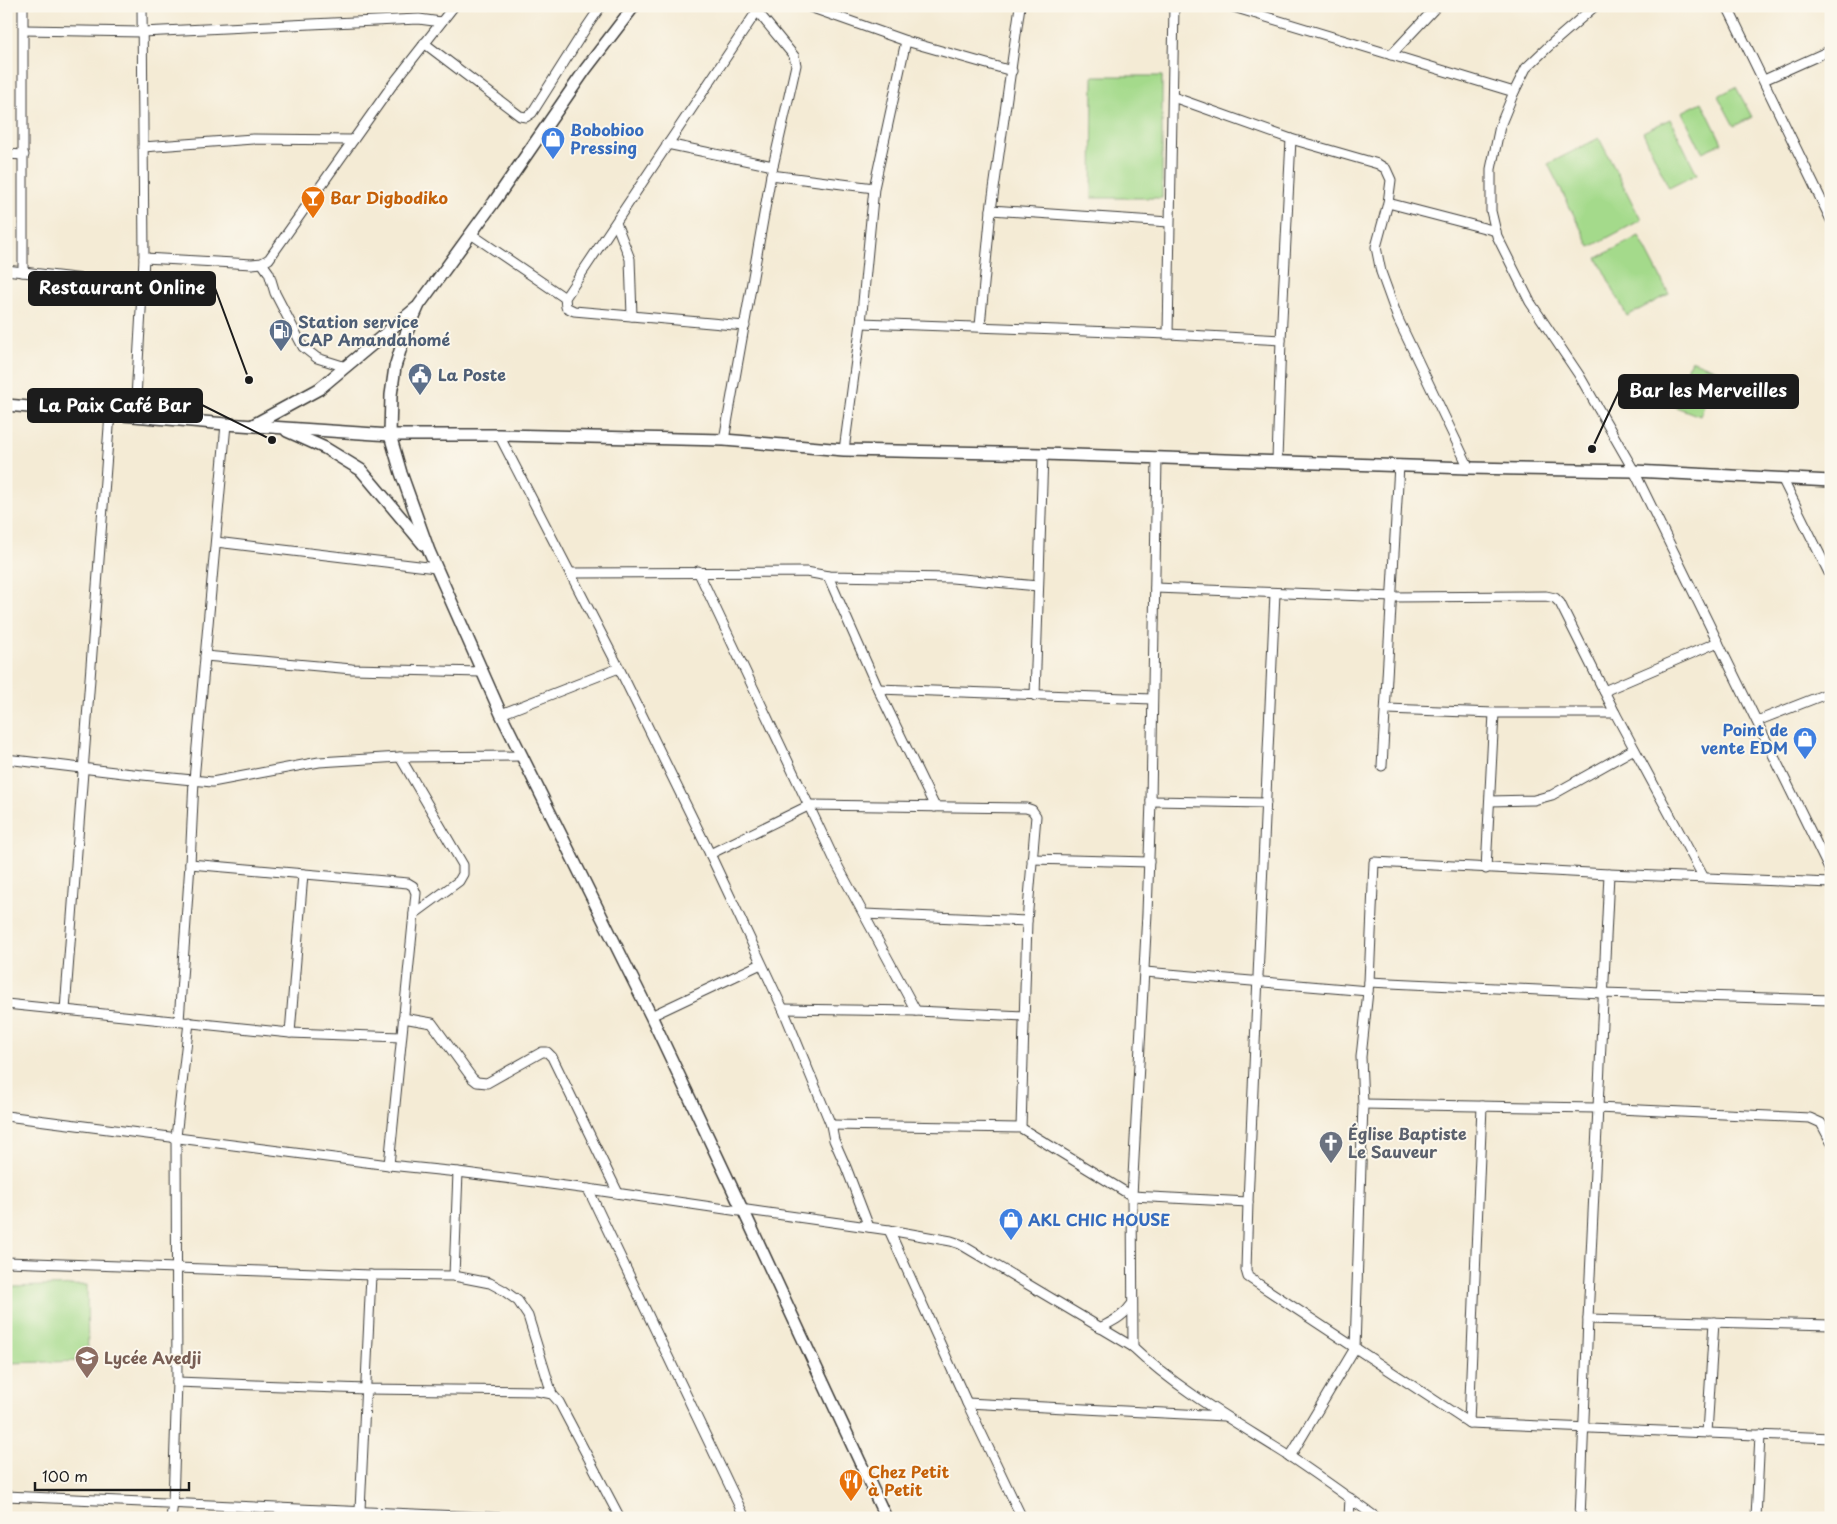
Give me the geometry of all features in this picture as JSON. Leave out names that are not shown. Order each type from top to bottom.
[{"type":"street","points":[[23,6],[23,272]]},
{"type":"street","points":[[136,416],[144,258],[142,6]]},
{"type":"street","points":[[144,258],[262,263],[269,259],[352,140],[454,6]]},
{"type":"street","points":[[424,43],[520,116],[526,117],[532,113],[601,6]]},
{"type":"street","points":[[634,6],[585,70],[419,305],[403,341],[395,367],[390,395],[390,435],[408,496],[428,551],[501,714],[743,1210],[886,1518]]},
{"type":"street","points":[[806,6],[906,41],[1012,71]]},
{"type":"street","points":[[980,326],[991,210],[1020,6]]},
{"type":"street","points":[[1168,334],[1174,6]]},
{"type":"street","points":[[1230,6],[1260,10],[1391,55],[1514,92]]},
{"type":"street","points":[[1391,55],[1437,6]]},
{"type":"street","points":[[1595,6],[1526,68],[1514,92],[1500,126],[1491,169],[1491,211],[1496,231],[1504,252],[1530,302],[1579,375],[1634,471],[1831,873]]},
{"type":"street","points":[[1727,6],[1831,220]]},
{"type":"street","points":[[724,440],[772,170],[796,65],[794,56],[755,9],[565,298],[566,307],[574,310],[744,326]]},
{"type":"street","points":[[24,30],[142,32],[419,19],[441,22]]},
{"type":"street","points":[[844,450],[861,323],[874,188],[906,41]]},
{"type":"street","points":[[1764,80],[1831,50]]},
{"type":"street","points":[[1173,97],[1291,139],[1378,164],[1386,169],[1391,180],[1388,203],[1376,247],[1381,272],[1398,319],[1470,468]]},
{"type":"street","points":[[144,147],[253,139],[352,140]]},
{"type":"street","points":[[1277,460],[1291,139]]},
{"type":"street","points":[[667,144],[772,170],[874,188]]},
{"type":"street","points":[[6,154],[24,155]]},
{"type":"street","points":[[1388,203],[1496,231]]},
{"type":"street","points":[[991,210],[1169,222]]},
{"type":"street","points":[[616,223],[630,259],[632,316]]},
{"type":"street","points":[[470,234],[565,298]]},
{"type":"street","points":[[262,263],[269,273],[276,293],[303,347],[317,358],[346,367]]},
{"type":"street","points":[[6,270],[143,286]]},
{"type":"street","points":[[253,426],[319,389],[419,305]]},
{"type":"street","points":[[861,323],[980,326],[1281,340]]},
{"type":"street","points":[[6,405],[226,424],[390,435],[500,435],[724,440],[844,450],[1277,460],[1470,468],[1634,471],[1831,481]]},
{"type":"street","points":[[65,1010],[110,414]]},
{"type":"street","points":[[179,1021],[194,780],[226,424]]},
{"type":"street","points":[[278,428],[325,448],[360,470],[428,551]]},
{"type":"street","points":[[500,435],[619,668],[783,1009],[831,1125],[834,1140],[869,1227]]},
{"type":"street","points":[[1035,696],[1042,454]]},
{"type":"street","points":[[1133,1347],[1132,1196],[1145,972],[1149,862],[1157,457]]},
{"type":"street","points":[[1382,766],[1387,708],[1399,465]]},
{"type":"street","points":[[1782,478],[1831,577]]},
{"type":"street","points":[[216,542],[436,568]]},
{"type":"street","points":[[698,571],[835,861],[916,1011]]},
{"type":"street","points":[[570,573],[806,572],[828,576],[952,578],[1038,586]]},
{"type":"street","points":[[828,576],[878,689],[935,807]]},
{"type":"street","points":[[1155,588],[1393,597],[1546,596],[1555,598],[1560,603],[1604,692],[1704,878]]},
{"type":"street","points":[[1275,594],[1248,1202],[1246,1270],[1248,1277],[1469,1423],[1831,1438]]},
{"type":"street","points":[[1604,692],[1718,642]]},
{"type":"street","points":[[205,656],[352,669],[482,672]]},
{"type":"street","points":[[501,714],[619,668]]},
{"type":"street","points":[[878,689],[1152,699]]},
{"type":"street","points":[[1757,720],[1831,692]]},
{"type":"street","points":[[1387,708],[1494,713],[1615,713]]},
{"type":"street","points":[[1486,869],[1494,713]]},
{"type":"street","points":[[1490,801],[1534,800],[1552,795],[1634,749]]},
{"type":"street","points":[[6,759],[212,782],[319,762],[400,757],[522,756]]},
{"type":"street","points":[[400,757],[463,865],[463,874],[458,881],[414,914]]},
{"type":"street","points":[[1151,800],[1266,803]]},
{"type":"street","points":[[710,854],[810,805],[1026,808],[1032,810],[1036,816],[1028,921],[1021,1128]]},
{"type":"street","points":[[1032,859],[1149,862]]},
{"type":"street","points":[[1290,1457],[1355,1348],[1363,1104],[1361,1058],[1369,986],[1374,862],[1486,869],[1831,883]]},
{"type":"street","points":[[190,864],[408,883],[413,886],[416,892],[389,1165]]},
{"type":"street","points":[[290,1033],[303,874]]},
{"type":"street","points":[[1580,1518],[1602,993],[1609,874]]},
{"type":"street","points":[[864,914],[1028,921]]},
{"type":"street","points":[[650,1016],[761,964]]},
{"type":"street","points":[[1145,972],[1258,983],[1831,1000]]},
{"type":"street","points":[[6,1004],[290,1033],[402,1037]]},
{"type":"street","points":[[783,1009],[916,1011],[1024,1016]]},
{"type":"street","points":[[403,1018],[432,1023],[466,1071],[477,1082],[487,1083],[542,1052],[547,1052],[552,1057],[618,1193]]},
{"type":"street","points":[[170,1518],[173,1503],[176,1382],[176,1137],[189,1022]]},
{"type":"street","points":[[1363,1104],[1597,1108],[1810,1118],[1821,1123],[1831,1142]]},
{"type":"street","points":[[1469,1423],[1482,1106]]},
{"type":"street","points":[[6,1116],[588,1189],[869,1227],[951,1241],[960,1244],[1133,1347],[1224,1416],[1290,1457],[1377,1518]]},
{"type":"street","points":[[831,1125],[1021,1128],[1132,1196],[1248,1202]]},
{"type":"street","points":[[454,1276],[458,1172]]},
{"type":"street","points":[[588,1189],[745,1518]]},
{"type":"street","points":[[889,1230],[967,1403],[1022,1518]]},
{"type":"street","points":[[6,1262],[175,1269],[454,1276],[490,1283],[518,1301],[528,1316],[552,1394],[560,1402],[620,1518]]},
{"type":"street","points":[[360,1510],[371,1275]]},
{"type":"street","points":[[1100,1328],[1120,1317],[1132,1303]]},
{"type":"street","points":[[1588,1319],[1831,1325]]},
{"type":"street","points":[[1707,1433],[1714,1322]]},
{"type":"street","points":[[176,1382],[366,1390],[538,1391],[552,1394]]},
{"type":"street","points":[[967,1403],[1224,1416]]},
{"type":"street","points":[[1756,1518],[1760,1435]]},
{"type":"street","points":[[6,1496],[360,1510],[506,1518]]},
{"type":"street","points":[[1349,1518],[1350,1498]]},
{"type":"street","points":[[281,1508],[281,1518]]},
{"type":"green space","points":[[1093,76],[1162,76],[1162,198],[1092,198]]},
{"type":"green space","points":[[1736,87],[1752,117],[1734,126],[1718,96]]},
{"type":"green space","points":[[1702,102],[1722,143],[1702,152],[1682,112]]},
{"type":"green space","points":[[1670,119],[1697,174],[1669,188],[1643,132]]},
{"type":"green space","points":[[1599,138],[1641,220],[1590,247],[1548,164]]},
{"type":"green space","points":[[1639,236],[1669,294],[1627,316],[1597,258]]},
{"type":"green space","points":[[1691,360],[1717,370],[1700,416],[1673,406]]},
{"type":"green space","points":[[87,1285],[88,1361],[6,1363],[6,1287]]},
{"type":"place","name":"Bobobioo Pressing","points":[[553,160]]},
{"type":"place","name":"Bar Digbodiko","points":[[313,219]]},
{"type":"place","name":"Station service CAP Amandahomé","points":[[281,352]]},
{"type":"place","name":"Restaurant Online","points":[[249,380]]},
{"type":"place","name":"La Poste","points":[[420,396]]},
{"type":"place","name":"La Paix Café Bar","points":[[272,440]]},
{"type":"place","name":"Bar les Merveilles","points":[[1592,449]]},
{"type":"place","name":"Point de vente EDM","points":[[1805,760]]},
{"type":"place","name":"Église Baptiste Le Sauveur","points":[[1331,1164]]},
{"type":"place","name":"AKL CHIC HOUSE","points":[[1011,1241]]},
{"type":"place","name":"Lycée Avedji","points":[[87,1379]]},
{"type":"place","name":"Chez Petit à Petit","points":[[851,1502]]}]
